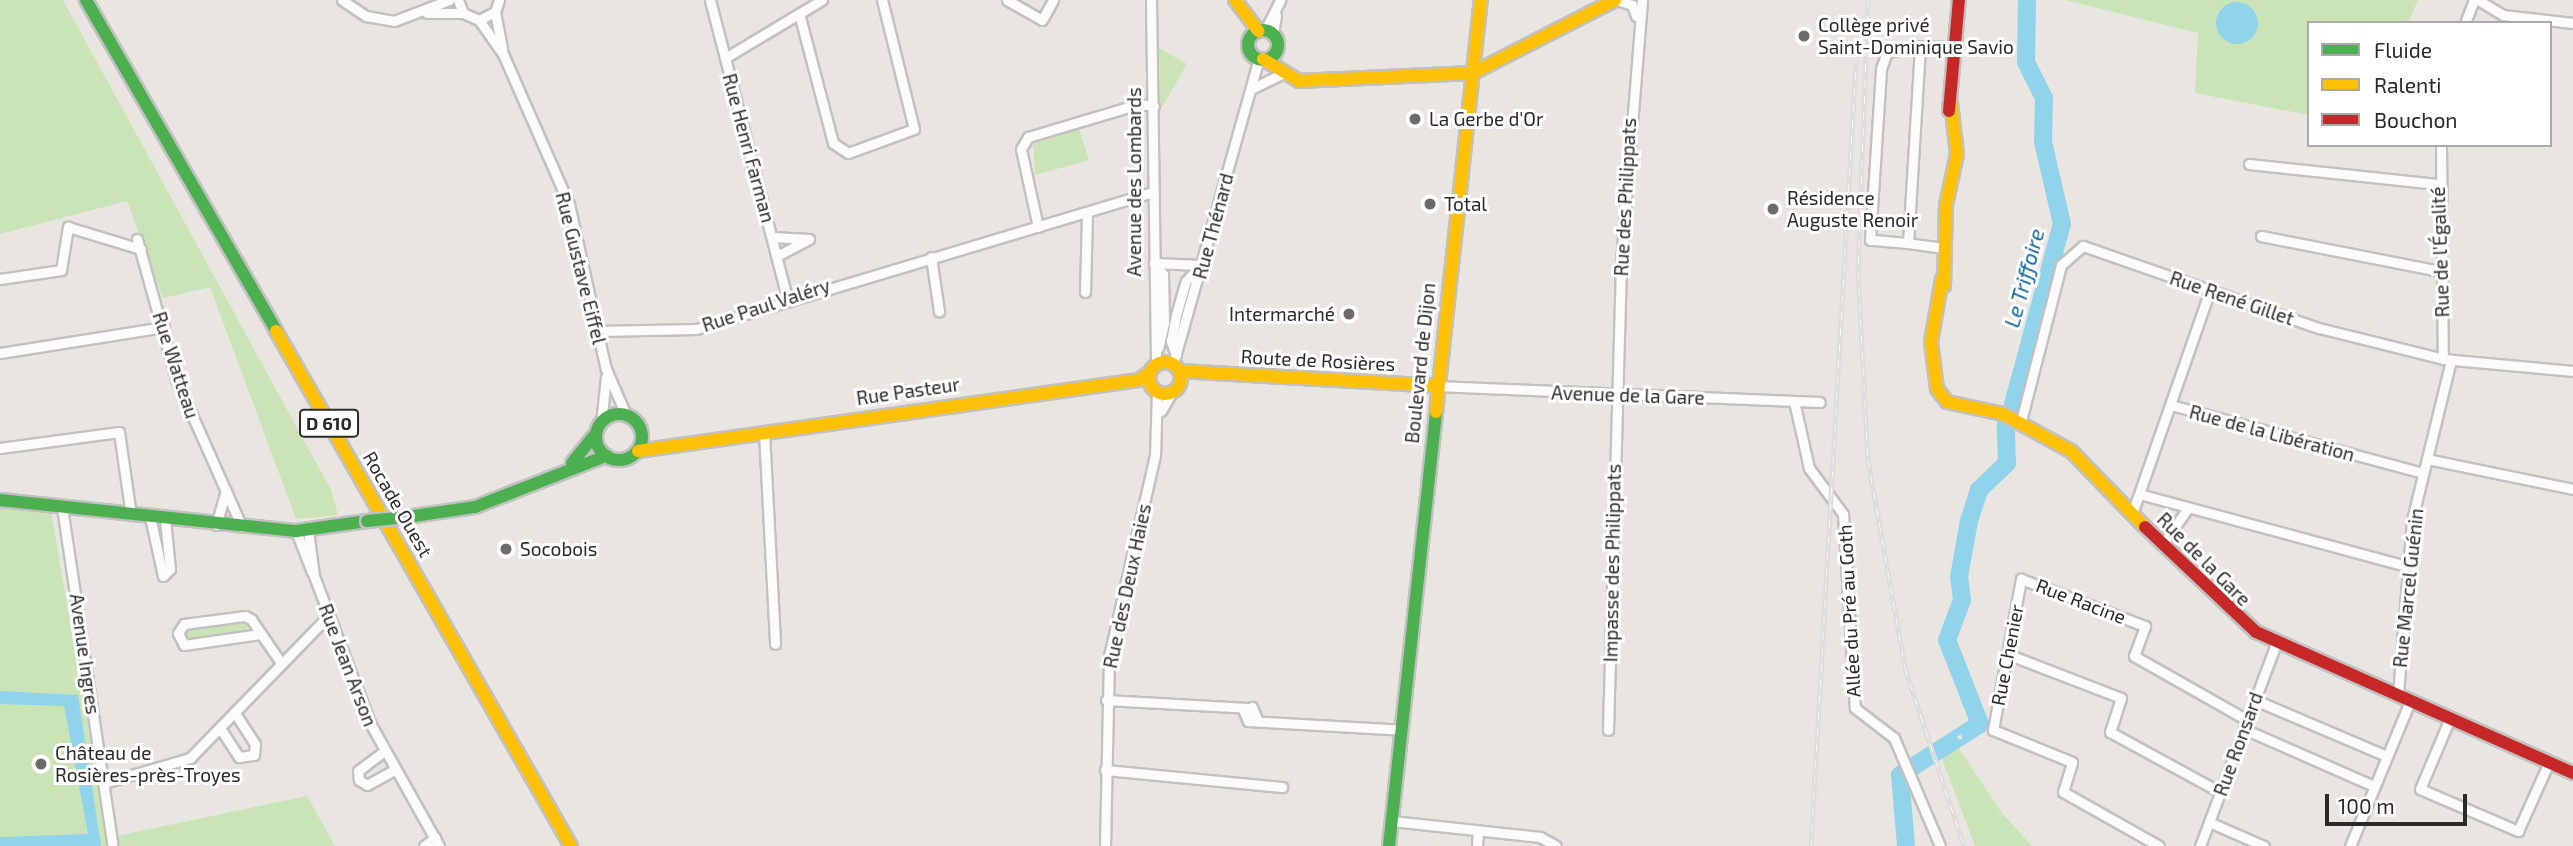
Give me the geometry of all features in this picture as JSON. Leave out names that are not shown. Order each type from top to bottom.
[{"type":"street","name":"Rocade Ouest","points":[[86,0],[571,846]]},
{"type":"street","points":[[342,0],[366,16],[394,21],[425,13],[449,0]]},
{"type":"street","points":[[458,0],[463,13]]},
{"type":"street","points":[[425,13],[463,13],[479,20],[495,12],[499,0]]},
{"type":"street","name":"Rue Henri Farman","points":[[710,0],[787,297]]},
{"type":"street","points":[[725,58],[800,17],[822,0]]},
{"type":"street","points":[[800,17],[833,143],[848,153],[914,129],[882,0]]},
{"type":"street","points":[[1007,0],[1042,20],[1053,0]]},
{"type":"street","name":"Avenue des Lombards","points":[[1151,0],[1154,263],[1163,274],[1164,323],[1152,375]]},
{"type":"street","points":[[1235,0],[1248,21],[1261,33],[1265,57]]},
{"type":"street","points":[[1280,0],[1249,51],[1265,57],[1286,76]]},
{"type":"street","name":"Boulevard de Dijon","points":[[1389,846],[1436,386],[1481,0]]},
{"type":"street","name":"Rue des Philippats","points":[[1616,395],[1636,16],[1642,0]]},
{"type":"street","points":[[1954,47],[1893,48],[1884,58],[1870,240],[1944,248],[1954,47],[1959,0]]},
{"type":"street","points":[[2466,21],[2476,0],[2503,15],[2573,23]]},
{"type":"street","points":[[1253,88],[1286,76],[1473,73],[1618,1],[1632,5],[1636,16]]},
{"type":"street","name":"Rue Gustave Eiffel","points":[[495,12],[503,54]]},
{"type":"street","points":[[1248,21],[1274,13]]},
{"type":"street","name":"Rue Gustave Eiffel","points":[[479,20],[503,54],[569,204],[606,369],[626,415]]},
{"type":"street","points":[[1908,243],[1920,46]]},
{"type":"street","name":"Rue Thénard","points":[[1176,373],[1201,265],[1253,88],[1265,57]]},
{"type":"street","points":[[1038,227],[1021,149],[1028,137],[1139,104],[1154,106]]},
{"type":"street","name":"Rue de l'Égalité","points":[[2441,147],[2437,184],[2447,360]]},
{"type":"street","points":[[2249,164],[2437,184]]},
{"type":"street","name":"Rue Paul Valéry","points":[[598,331],[696,328],[787,297],[1154,192]]},
{"type":"street","points":[[1085,292],[1087,213]]},
{"type":"street","points":[[0,279],[61,270],[68,227],[141,249]]},
{"type":"street","points":[[2261,236],[2440,271]]},
{"type":"street","points":[[772,237],[809,239],[777,256]]},
{"type":"street","name":"Rue Watteau","points":[[137,239],[164,327],[176,379],[243,527]]},
{"type":"street","name":"Rue de la Gare","points":[[1944,248],[1936,372],[1943,399],[2021,421],[2071,450],[2237,621],[2573,773]]},
{"type":"street","name":"Rue René Gillet","points":[[2021,421],[2033,355],[2068,253],[2096,249],[2319,328],[2447,360],[2573,371]]},
{"type":"street","points":[[931,257],[939,311]]},
{"type":"street","points":[[1154,263],[1201,265]]},
{"type":"street","points":[[2171,405],[2210,290]]},
{"type":"street","points":[[0,353],[164,327]]},
{"type":"street","name":"Rue Marcel Guénin","points":[[2398,694],[2409,567],[2423,473],[2447,360]]},
{"type":"street","name":"Rue Gustave Eiffel","points":[[598,428],[606,369]]},
{"type":"street","points":[[1152,375],[1176,373]]},
{"type":"street","points":[[1152,375],[1176,373]]},
{"type":"street","name":"Route de Rosières","points":[[1176,373],[1436,386]]},
{"type":"street","name":"Rue des Deux Haies","points":[[1105,846],[1109,656],[1161,411],[1176,373]]},
{"type":"street","name":"Rue des Deux Haies","points":[[1152,375],[1161,411]]},
{"type":"street","name":"Rue Pasteur","points":[[638,451],[1152,375]]},
{"type":"street","name":"Avenue de la Gare","points":[[1436,386],[1821,402]]},
{"type":"street","name":"Impasse des Philippats","points":[[1608,730],[1616,395]]},
{"type":"street","name":"Allée du Pré au Goth","points":[[1794,401],[1809,468],[1843,514],[1855,708],[1894,738],[1940,846]]},
{"type":"street","name":"Rue de la Libération","points":[[2132,514],[2143,495],[2171,405],[2423,473]]},
{"type":"street","points":[[0,500],[216,525],[302,531],[475,507],[569,466],[606,456],[619,460],[638,451],[640,428],[626,415],[598,428],[569,466]]},
{"type":"street","points":[[598,428],[606,456]]},
{"type":"street","name":"Rue Pasteur","points":[[640,428],[683,443]]},
{"type":"street","points":[[0,448],[119,432],[131,515]]},
{"type":"street","points":[[764,432],[775,644]]},
{"type":"street","points":[[2427,459],[2573,489]]},
{"type":"street","points":[[216,525],[225,509],[225,488]]},
{"type":"street","points":[[2143,495],[2409,567]]},
{"type":"street","name":"Avenue Ingres","points":[[62,507],[112,843]]},
{"type":"street","points":[[2162,545],[2188,508]]},
{"type":"street","points":[[150,517],[163,576],[170,569],[165,519]]},
{"type":"street","name":"Rue Jean Arson","points":[[302,531],[328,616],[383,752],[437,842],[424,846]]},
{"type":"street","name":"Rue Chenier","points":[[2021,579],[1993,730],[2072,762],[2063,792],[2159,846]]},
{"type":"street","name":"Rue Racine","points":[[2021,579],[2145,626],[2134,656],[2245,725]]},
{"type":"street","points":[[260,634],[184,645],[178,633],[184,624],[244,615],[260,634],[279,660]]},
{"type":"street","points":[[104,783],[175,765],[220,727],[279,660],[328,616]]},
{"type":"street","name":"Rue Ronsard","points":[[2200,846],[2277,641]]},
{"type":"street","points":[[2007,654],[2121,698],[2110,732],[2220,792]]},
{"type":"street","points":[[2350,846],[2411,699]]},
{"type":"street","points":[[1106,700],[1247,708],[1256,709],[1257,719],[1402,730]]},
{"type":"street","points":[[2255,700],[2386,756]]},
{"type":"street","points":[[220,727],[239,757],[254,755],[255,744],[234,712]]},
{"type":"street","points":[[2451,719],[2420,789],[2518,831],[2549,762]]},
{"type":"street","points":[[2245,725],[2374,786]]},
{"type":"street","name":"Rue Jean Arson","points":[[383,752],[358,771],[359,780],[367,785],[394,770]]},
{"type":"street","points":[[1105,770],[1282,787]]},
{"type":"street","points":[[1392,821],[1540,838],[1556,846]]},
{"type":"street","points":[[2209,822],[2264,846]]},
{"type":"street","points":[[1476,846],[1478,831]]},
{"type":"green space","points":[[0,0],[63,0],[331,490],[338,515],[296,519],[210,287],[163,298],[127,201],[0,234]]},
{"type":"green space","points":[[2066,0],[2418,0],[2409,21],[2307,21],[2307,115],[2195,93],[2198,33]]},
{"type":"green space","points":[[1159,48],[1187,64],[1160,110]]},
{"type":"green space","points":[[1078,126],[1089,160],[1035,175],[1033,140]]},
{"type":"green space","points":[[0,505],[51,511],[107,838],[307,796],[335,846],[0,846]]},
{"type":"green space","points":[[248,623],[246,632],[184,639],[188,626]]},
{"type":"green space","points":[[1948,732],[2001,812],[2032,846],[1975,846],[1942,759]]},
{"type":"water","points":[[2237,2],[2252,8],[2258,23],[2252,38],[2237,44],[2222,38],[2216,23],[2222,8]]},
{"type":"water","points":[[0,691],[78,695],[101,846],[0,846],[0,837],[88,834],[64,706],[0,704]]},
{"type":"waterway","name":"Le Triffoire","points":[[2013,404],[2062,224],[2043,142],[2044,98],[2026,62],[2027,0]]},
{"type":"waterway","name":"Le Triffoire","points":[[1906,846],[1900,775],[1980,724],[1947,640],[1962,600],[1959,577],[1969,521],[1979,490],[2007,463],[2006,425]]},
{"type":"railway","points":[[1868,0],[1858,271],[1868,460],[1905,668],[1964,846]]},
{"type":"railway","points":[[1811,846],[1856,60]]},
{"type":"railway","points":[[1959,735],[1961,739]]},
{"type":"traffic: fast","points":[[86,0],[276,331]]},
{"type":"traffic: fast","points":[[1263,30],[1273,35],[1278,45],[1273,55],[1263,60],[1253,55],[1248,45],[1253,35],[1263,30]]},
{"type":"traffic: fast","points":[[1389,846],[1436,412]]},
{"type":"traffic: fast","points":[[619,414],[635,421],[642,437],[635,453],[619,460],[603,453],[596,437],[603,421],[619,414]]},
{"type":"traffic: fast","points":[[572,463],[596,433]]},
{"type":"traffic: fast","points":[[407,517],[475,507],[606,456]]},
{"type":"traffic: fast","points":[[0,500],[296,531],[367,521]]},
{"type":"traffic: fast","points":[[367,521],[407,517]]},
{"type":"traffic: slow","points":[[1235,0],[1258,31]]},
{"type":"traffic: slow","points":[[1436,412],[1481,0]]},
{"type":"traffic: slow","points":[[1263,59],[1299,81],[1473,73],[1615,0]]},
{"type":"traffic: slow","points":[[1944,286],[1946,205],[1957,154],[1951,103]]},
{"type":"traffic: slow","points":[[1942,279],[1931,342],[1937,389],[1947,402],[2003,414],[2071,451],[2145,527]]},
{"type":"traffic: slow","points":[[276,331],[571,846]]},
{"type":"traffic: slow","points":[[1165,362],[1176,367],[1181,378],[1176,389],[1165,394],[1154,389],[1149,378],[1154,367],[1165,362]]},
{"type":"traffic: slow","points":[[1179,371],[1436,386]]},
{"type":"traffic: slow","points":[[638,451],[1139,380],[1150,372]]},
{"type":"traffic: jam","points":[[1949,111],[1959,0]]},
{"type":"traffic: jam","points":[[2145,527],[2256,632],[2573,773]]},
{"type":"place","name":"Collège privé Saint-Dominique Savio","points":[[1804,36]]},
{"type":"place","name":"La Gerbe d'Or","points":[[1415,119]]},
{"type":"place","name":"Total","points":[[1430,204]]},
{"type":"place","name":"Résidence Auguste Renoir","points":[[1773,209]]},
{"type":"place","name":"Intermarché","points":[[1349,314]]},
{"type":"place","name":"Socobois","points":[[506,549]]},
{"type":"place","name":"Château de Rosières-près-Troyes","points":[[41,764]]}]
